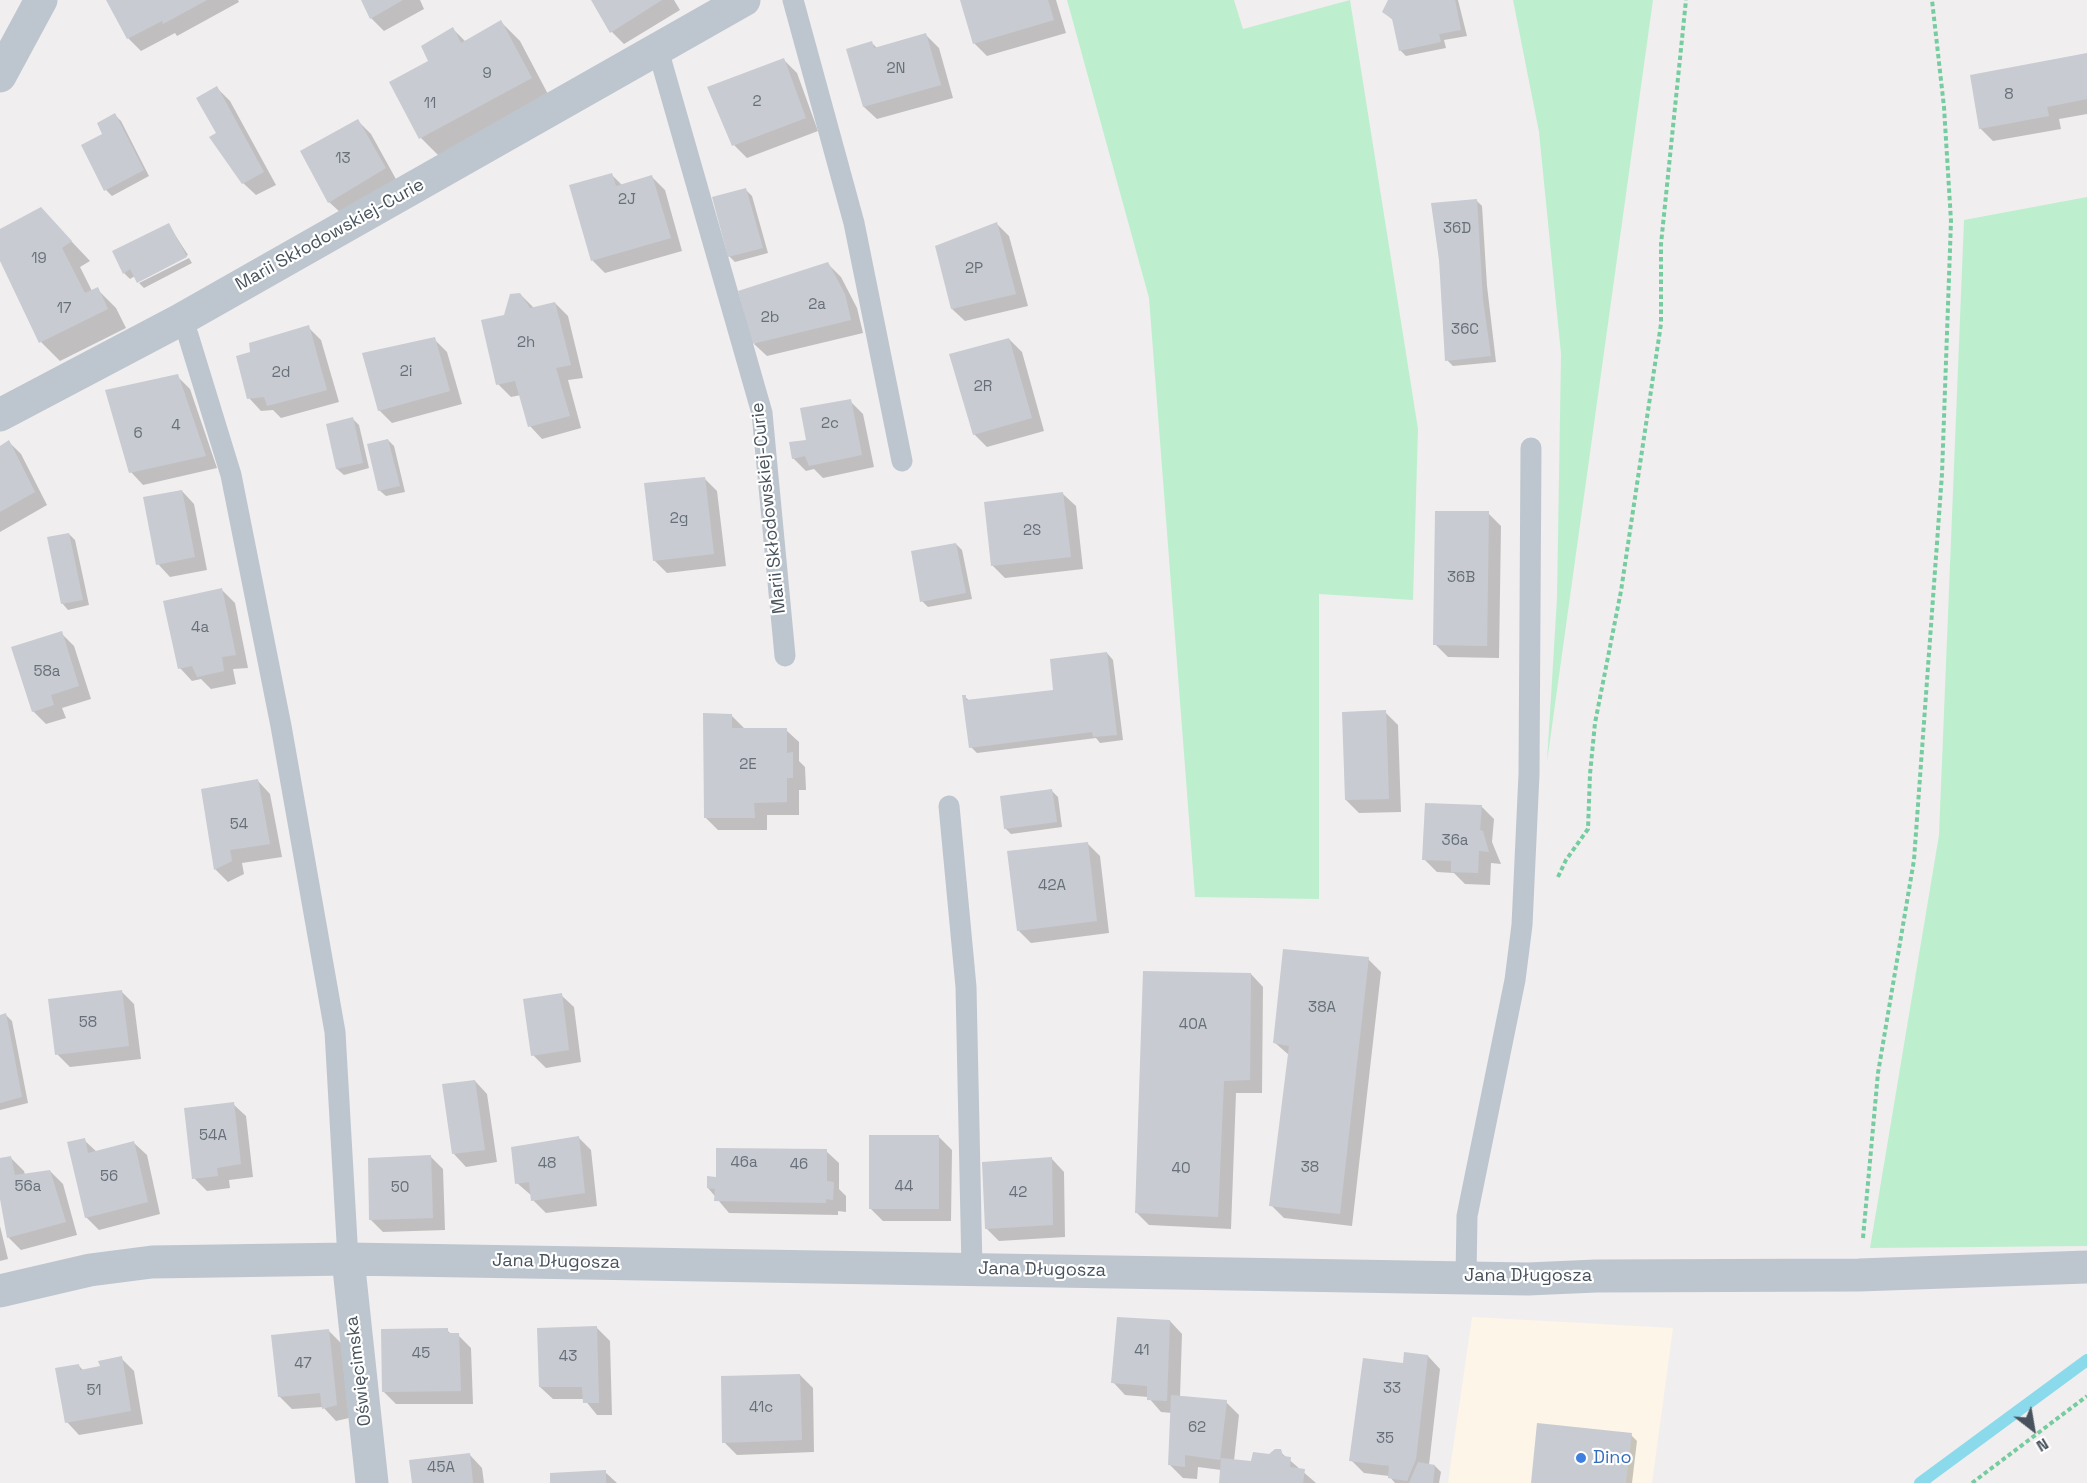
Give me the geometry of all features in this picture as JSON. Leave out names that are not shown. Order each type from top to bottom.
[{"type":"street","points":[[0,76],[40,0]]},
{"type":"street","name":"Marii Skłodowskiej-Curie","points":[[0,416],[180,320],[744,0]]},
{"type":"street","name":"Jana Długosza","points":[[0,1291],[90,1270],[152,1262],[348,1259],[1466,1276],[1528,1279],[1596,1276],[1859,1275],[2087,1267]]},
{"type":"street","name":"Oświęcimska","points":[[348,1259],[372,1483]]},
{"type":"lane","points":[[793,0],[854,223],[902,461]]},
{"type":"lane","name":"Marii Skłodowskiej-Curie","points":[[658,50],[762,413],[784,656]]},
{"type":"lane","points":[[180,320],[188,335],[231,474],[281,726],[335,1032],[348,1259]]},
{"type":"lane","points":[[1466,1276],[1467,1216],[1515,980],[1522,925],[1529,762],[1531,448]]},
{"type":"lane","points":[[949,806],[966,987],[972,1269]]},
{"type":"path","points":[[1522,925],[1551,895],[1566,860],[1588,829],[1595,723],[1621,591],[1662,324],[1662,244],[1686,0]]},
{"type":"path","points":[[1859,1275],[1878,1072],[1914,860],[1942,474],[1951,221],[1944,107],[1932,0]]},
{"type":"path","points":[[1972,1483],[2087,1396]]},
{"type":"shaded area","points":[[1472,1317],[1673,1328],[1652,1483],[1448,1483]]},
{"type":"green space","points":[[1067,0],[1234,0],[1243,29],[1350,0],[1418,429],[1413,600],[1319,594],[1319,899],[1195,897],[1149,298]]},
{"type":"green space","points":[[1513,0],[1653,0],[1547,762],[1557,598],[1561,354],[1539,132]]},
{"type":"green space","points":[[2087,197],[2087,1246],[1870,1248],[1939,835],[1964,220]]},
{"type":"building","points":[[106,0],[207,0],[163,24],[162,21],[127,39]]},
{"type":"building","points":[[361,0],[403,0],[370,19]]},
{"type":"building","points":[[591,0],[662,0],[610,33]]},
{"type":"building","points":[[960,0],[1048,0],[1054,20],[973,44]]},
{"type":"building","points":[[1388,0],[1455,0],[1461,30],[1439,34],[1441,42],[1399,51],[1392,19],[1382,12]]},
{"type":"building","points":[[501,20],[532,78],[419,139],[389,82],[428,61],[421,46],[453,27],[461,43]]},
{"type":"building","points":[[926,33],[941,85],[863,107],[846,49],[872,41],[874,48]]},
{"type":"building","points":[[2087,53],[2087,99],[2047,107],[2049,116],[1979,129],[1970,75]]},
{"type":"building","points":[[784,58],[806,118],[732,146],[707,87]]},
{"type":"building","points":[[217,86],[264,172],[242,184],[209,137],[216,133],[196,98]]},
{"type":"building","points":[[115,113],[144,170],[104,191],[81,145],[102,134],[97,123]]},
{"type":"building","points":[[358,119],[386,168],[328,203],[300,151]]},
{"type":"building","points":[[612,173],[616,186],[652,175],[671,238],[591,261],[569,185]]},
{"type":"building","points":[[746,188],[763,248],[728,257],[712,197]]},
{"type":"building","points":[[1477,199],[1483,300],[1491,356],[1445,361],[1439,260],[1431,203]]},
{"type":"building","points":[[41,207],[72,241],[62,248],[85,293],[98,287],[108,309],[39,343],[0,261],[0,229]]},
{"type":"building","points":[[997,222],[1016,294],[951,309],[935,246]]},
{"type":"building","points":[[169,223],[187,257],[137,283],[130,269],[123,274],[112,251]]},
{"type":"building","points":[[828,262],[845,294],[851,320],[752,344],[738,291]]},
{"type":"building","points":[[520,293],[530,308],[555,302],[571,365],[556,368],[570,416],[528,427],[515,381],[496,385],[481,320],[504,315],[510,294]]},
{"type":"building","points":[[309,325],[327,390],[267,406],[264,397],[247,399],[236,356],[250,352],[249,343]]},
{"type":"building","points":[[435,337],[450,391],[378,411],[362,353]]},
{"type":"building","points":[[1009,338],[1032,418],[973,435],[949,354]]},
{"type":"building","points":[[178,374],[206,456],[129,473],[105,390]]},
{"type":"building","points":[[851,399],[862,455],[809,466],[805,456],[792,459],[789,442],[806,440],[800,408]]},
{"type":"building","points":[[353,417],[363,463],[336,469],[326,424]]},
{"type":"building","points":[[388,439],[400,486],[378,491],[367,444]]},
{"type":"building","points":[[9,440],[35,492],[0,512],[0,446]]},
{"type":"building","points":[[705,477],[714,554],[653,561],[644,483]]},
{"type":"building","points":[[182,490],[195,557],[156,565],[143,497]]},
{"type":"building","points":[[1063,492],[1071,557],[991,566],[984,502]]},
{"type":"building","points":[[1435,511],[1489,511],[1487,646],[1433,645]]},
{"type":"building","points":[[69,533],[83,600],[61,604],[47,537]]},
{"type":"building","points":[[956,543],[966,593],[920,602],[911,551]]},
{"type":"building","points":[[222,588],[236,655],[222,657],[224,671],[197,677],[192,666],[178,669],[163,601]]},
{"type":"building","points":[[62,631],[79,686],[51,695],[54,705],[32,712],[11,647]]},
{"type":"building","points":[[1107,652],[1117,735],[1093,737],[1092,732],[969,748],[962,695],[966,695],[966,700],[1053,690],[1050,659]]},
{"type":"building","points":[[1386,710],[1389,799],[1345,800],[1342,712]]},
{"type":"building","points":[[703,713],[732,714],[732,728],[787,728],[787,753],[793,752],[793,778],[787,778],[787,802],[754,803],[755,818],[704,818]]},
{"type":"building","points":[[258,779],[270,844],[230,850],[232,861],[214,870],[201,789]]},
{"type":"building","points":[[1052,789],[1057,822],[1004,829],[1000,796]]},
{"type":"building","points":[[1425,803],[1482,805],[1480,830],[1483,831],[1489,852],[1479,851],[1478,873],[1451,872],[1451,861],[1422,860]]},
{"type":"building","points":[[1088,842],[1097,921],[1017,931],[1007,851]]},
{"type":"building","points":[[1283,949],[1369,957],[1340,1214],[1269,1206],[1289,1046],[1273,1043]]},
{"type":"building","points":[[1143,971],[1251,973],[1250,1080],[1224,1081],[1218,1217],[1135,1213]]},
{"type":"building","points":[[122,990],[129,1046],[55,1055],[48,999]]},
{"type":"building","points":[[562,993],[569,1050],[531,1056],[523,999]]},
{"type":"building","points":[[6,1013],[22,1097],[0,1103],[0,1015]]},
{"type":"building","points":[[475,1080],[485,1150],[452,1154],[442,1084]]},
{"type":"building","points":[[234,1102],[241,1164],[217,1168],[218,1176],[192,1179],[184,1108]]},
{"type":"building","points":[[869,1135],[939,1135],[939,1209],[869,1209]]},
{"type":"building","points":[[579,1136],[585,1193],[531,1201],[529,1182],[515,1184],[511,1147]]},
{"type":"building","points":[[85,1138],[88,1153],[134,1141],[148,1202],[85,1218],[67,1142]]},
{"type":"building","points":[[716,1148],[827,1149],[827,1181],[834,1182],[833,1200],[826,1199],[826,1203],[714,1201],[715,1189],[707,1188],[707,1176],[716,1177]]},
{"type":"building","points":[[431,1155],[433,1218],[369,1220],[368,1158]]},
{"type":"building","points":[[11,1156],[15,1175],[50,1170],[66,1222],[7,1238],[0,1199],[0,1158]]},
{"type":"building","points":[[1052,1157],[1053,1225],[985,1229],[982,1162]]},
{"type":"building","points":[[1117,1317],[1170,1320],[1167,1401],[1147,1400],[1147,1386],[1111,1383]]},
{"type":"building","points":[[597,1326],[599,1403],[583,1403],[582,1387],[539,1387],[537,1328]]},
{"type":"building","points":[[448,1328],[448,1333],[459,1333],[461,1391],[382,1392],[381,1329]]},
{"type":"building","points":[[329,1329],[337,1405],[322,1409],[320,1393],[278,1397],[271,1335]]},
{"type":"building","points":[[1404,1352],[1428,1355],[1416,1459],[1407,1481],[1388,1478],[1389,1466],[1349,1461],[1363,1358],[1403,1363]]},
{"type":"building","points":[[122,1356],[131,1411],[65,1423],[55,1368],[79,1364],[80,1370],[100,1366],[98,1361]]},
{"type":"building","points":[[800,1374],[802,1440],[722,1443],[721,1376]]},
{"type":"building","points":[[1171,1395],[1227,1400],[1220,1460],[1185,1455],[1185,1467],[1168,1465]]},
{"type":"building","name":"Dino","points":[[1537,1423],[1632,1433],[1626,1483],[1531,1483]]},
{"type":"building","points":[[1275,1449],[1281,1449],[1283,1456],[1291,1457],[1290,1467],[1305,1469],[1303,1483],[1219,1483],[1221,1458],[1251,1461],[1253,1452],[1269,1454]]},
{"type":"building","points":[[470,1453],[473,1483],[412,1483],[409,1460]]},
{"type":"building","points":[[1418,1462],[1435,1465],[1433,1483],[1409,1483]]},
{"type":"building","points":[[606,1470],[606,1483],[550,1483],[550,1473]]},
{"type":"waterway","points":[[1920,1483],[2087,1360]]},
{"type":"place","name":"Dino","points":[[1581,1458]]}]
